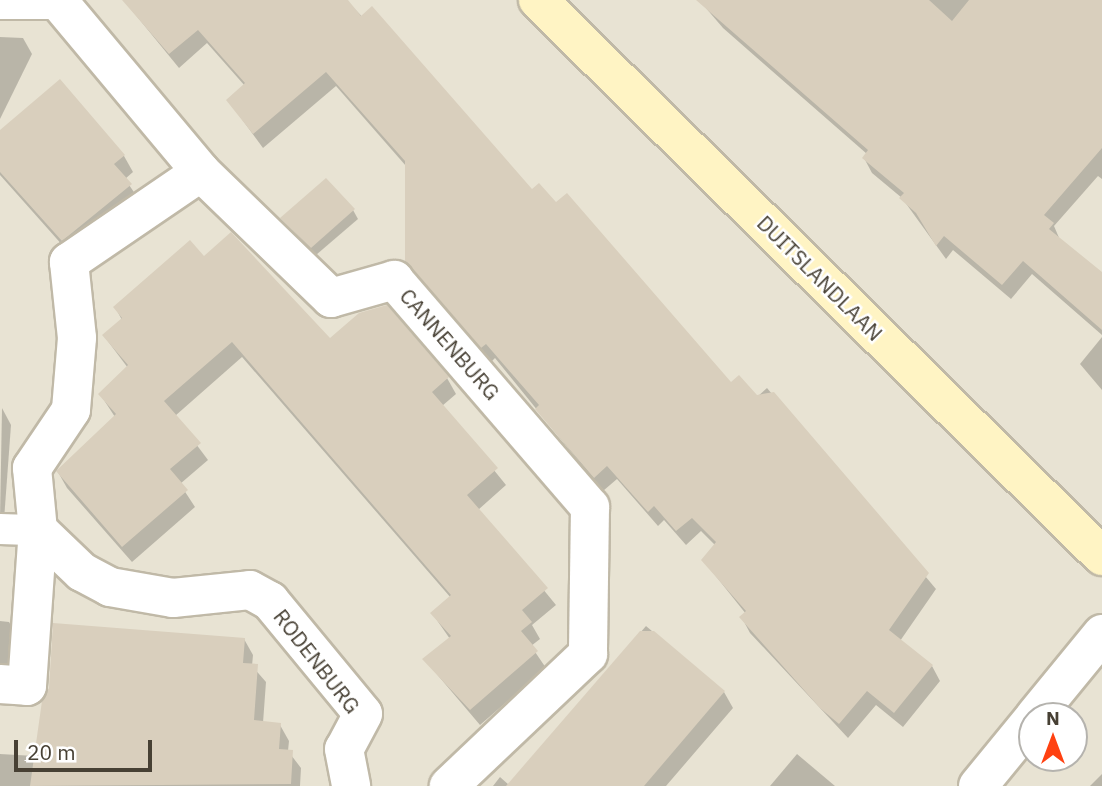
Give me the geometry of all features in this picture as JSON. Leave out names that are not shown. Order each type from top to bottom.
[{"type":"main road","name":"DUITSLANDLAAN","points":[[538,0],[1102,556]]},
{"type":"street","points":[[0,0],[61,1]]},
{"type":"street","name":"CANNENBURG","points":[[61,1],[201,172],[331,298],[394,280],[590,507],[588,654],[449,786]]},
{"type":"street","points":[[0,684],[27,686],[38,530],[32,468],[71,410],[77,338],[69,262],[201,172]]},
{"type":"street","points":[[0,529],[38,530]]},
{"type":"street","name":"RODENBURG","points":[[38,530],[82,572],[110,587],[173,598],[250,590],[270,601],[363,714],[344,749],[351,786]]},
{"type":"street","points":[[1047,702],[1102,634]]},
{"type":"street","points":[[978,786],[1018,737]]},
{"type":"shaded area","points":[[0,0],[1102,0],[1102,786],[0,786]]},
{"type":"building","points":[[122,0],[348,0],[361,16],[372,6],[532,189],[539,183],[556,202],[567,193],[731,382],[739,375],[757,395],[774,392],[929,573],[889,630],[933,665],[894,713],[867,691],[839,724],[820,708],[739,617],[746,611],[701,560],[716,542],[692,518],[676,531],[654,506],[648,512],[607,466],[594,478],[535,409],[539,405],[486,344],[481,348],[405,262],[405,161],[326,72],[253,134],[226,100],[245,83],[198,30],[169,54]]},
{"type":"building","points":[[696,0],[929,0],[952,21],[969,0],[1102,0],[1102,148],[1044,215],[1054,223],[1049,229],[1102,272],[1102,330],[1023,261],[1002,285],[944,236],[936,246],[916,213],[899,198],[904,193],[862,158],[868,150]]},
{"type":"building","points":[[60,79],[125,155],[114,164],[132,184],[62,241],[0,172],[0,130]]},
{"type":"building","points":[[326,178],[355,209],[311,248],[280,218]]},
{"type":"building","points":[[231,232],[330,338],[359,313],[387,305],[449,377],[432,392],[498,468],[467,495],[548,588],[522,610],[532,622],[521,631],[538,651],[470,710],[422,659],[451,636],[430,613],[451,595],[232,342],[164,401],[201,443],[170,469],[188,490],[122,547],[56,471],[116,414],[98,394],[128,365],[102,335],[122,318],[113,307],[190,240],[204,256]]},
{"type":"building","points":[[53,623],[245,638],[243,663],[258,664],[254,720],[281,723],[279,749],[293,750],[291,784],[30,786],[42,701],[49,688]]},
{"type":"building","points":[[640,631],[654,631],[725,691],[644,786],[506,786]]}]
